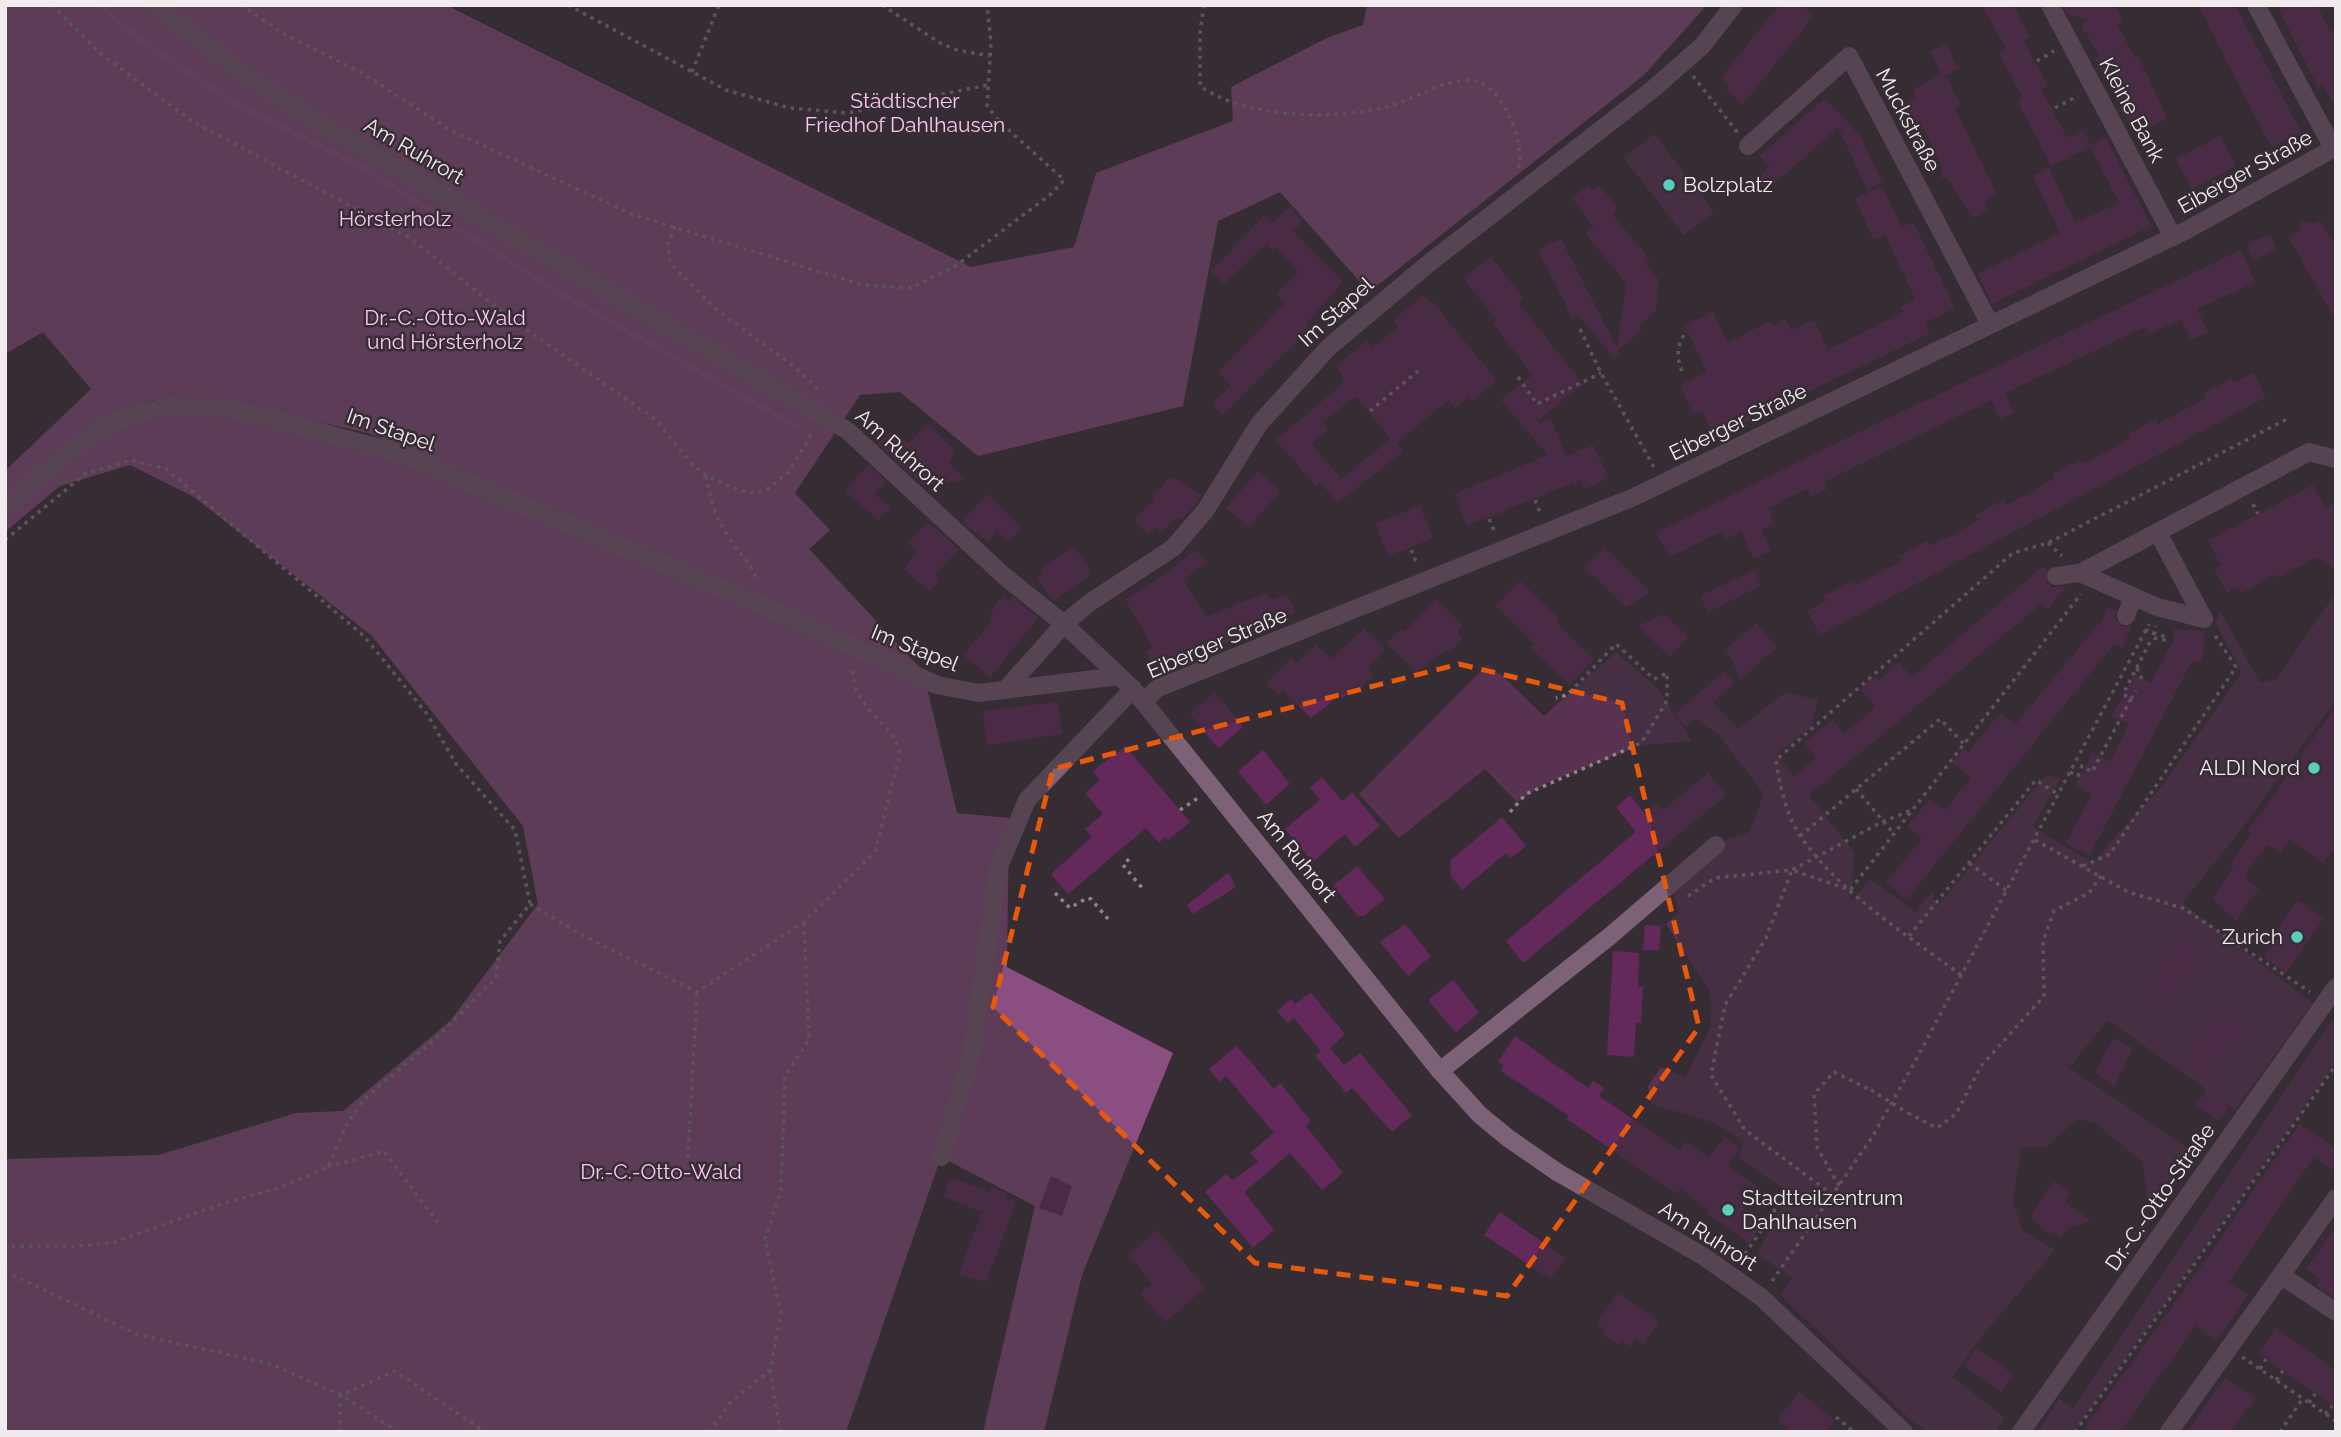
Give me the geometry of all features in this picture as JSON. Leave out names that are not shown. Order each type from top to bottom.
[{"type":"street","name":"Am Ruhrort","points":[[154,5],[242,73],[324,126],[848,431],[1003,575],[1064,624],[1138,695],[1440,1071],[1480,1115],[1556,1172],[1703,1256],[1761,1297],[1904,1432]]},
{"type":"street","name":"Im Stapel","points":[[5,509],[62,457],[104,427],[128,416],[169,405],[219,408],[308,427],[398,453],[761,605],[921,678],[966,692],[1007,688],[1064,624],[1089,603],[1173,548],[1205,511],[1259,424],[1329,347],[1427,264],[1520,195],[1682,63],[1702,46],[1734,5]]},
{"type":"street","name":"Kleine Bank","points":[[2050,5],[2173,237]]},
{"type":"street","points":[[2256,5],[2334,147]]},
{"type":"street","name":"Muckstraße","points":[[1748,146],[1849,57],[1990,324]]},
{"type":"street","name":"Eiberger Straße","points":[[941,1157],[972,1054],[998,869],[1027,800],[1138,695],[1577,522],[1663,483],[2173,237],[2334,147]]},
{"type":"street","points":[[2056,576],[2080,573],[2309,452],[2336,459]]},
{"type":"street","points":[[2158,533],[2195,621]]},
{"type":"street","points":[[2080,573],[2195,621]]},
{"type":"street","points":[[2126,616],[2133,597]]},
{"type":"street","name":"Eiberger Straße","points":[[1007,688],[1119,676]]},
{"type":"street","points":[[1440,1071],[1609,936],[1716,845]]},
{"type":"street","name":"Dr.-C.-Otto-Straße","points":[[2021,1432],[2336,987]]},
{"type":"street","points":[[2169,1432],[2336,1198]]},
{"type":"street","points":[[2282,1276],[2336,1312]]},
{"type":"path","points":[[52,5],[102,55],[195,123],[410,238],[506,315],[655,419],[690,462],[706,476],[742,491],[756,492],[769,488],[795,464],[814,429],[833,413],[832,407],[820,391],[796,369],[716,309],[670,263],[668,244],[675,226]]},
{"type":"path","points":[[241,5],[284,34],[362,73],[452,131],[631,214],[863,285],[911,288],[957,265],[1042,201],[1063,180],[1000,122],[987,106],[990,56],[988,5]]},
{"type":"path","points":[[568,5],[726,90],[790,108],[847,113],[988,85]]},
{"type":"path","points":[[692,72],[719,5]]},
{"type":"path","points":[[881,5],[940,43],[957,50],[990,56]]},
{"type":"path","points":[[1204,5],[1200,33],[1200,86],[1211,95],[1240,104],[1314,115],[1391,106],[1461,81],[1483,83],[1512,121],[1518,136],[1520,195]]},
{"type":"path","points":[[1682,63],[1748,146]]},
{"type":"path","points":[[2055,108],[2094,87]]},
{"type":"path","points":[[1580,329],[1601,373],[1663,483]]},
{"type":"path","points":[[1682,371],[1676,359],[1681,339],[1686,332]]},
{"type":"path","points":[[1370,411],[1418,371]]},
{"type":"path","points":[[1518,377],[1537,404],[1601,373]]},
{"type":"path","points":[[1961,975],[1850,890],[1800,836],[1779,782],[1776,760],[2013,553],[2048,542],[2290,418]]},
{"type":"path","points":[[5,540],[85,474],[131,460],[166,469],[364,636],[427,714],[456,764],[516,830],[530,904],[580,934],[697,992]]},
{"type":"path","points":[[706,476],[713,508],[726,534],[747,558],[754,572],[761,605]]},
{"type":"path","points":[[1850,890],[2083,592],[2080,573],[2048,542]]},
{"type":"path","points":[[1761,1297],[1871,1139],[2035,840],[2157,607]]},
{"type":"path","points":[[2083,866],[2110,854],[2236,667],[2195,621]]},
{"type":"path","points":[[2145,630],[2166,637],[2166,640],[2151,638]]},
{"type":"path","points":[[2131,699],[2123,694],[2154,632]]},
{"type":"path","points":[[1510,812],[1526,794],[1641,743],[1667,701],[1667,673],[1654,679],[1616,644],[1567,695],[1556,698]]},
{"type":"path","points":[[697,992],[804,922],[875,852],[900,752],[897,740],[864,706],[853,682],[854,648]]},
{"type":"path","points":[[2136,667],[2142,679]]},
{"type":"path","points":[[2070,772],[2078,776],[2082,766],[2092,772],[2136,691]]},
{"type":"path","points":[[1800,836],[1940,719],[1964,744]]},
{"type":"path","points":[[1909,936],[2036,780],[2059,795]]},
{"type":"path","points":[[1856,789],[1894,834]]},
{"type":"path","points":[[1679,902],[1715,878],[1792,870],[1882,822],[1913,809]]},
{"type":"path","points":[[2035,840],[2139,897],[2183,908],[2312,994]]},
{"type":"path","points":[[1129,859],[1123,865],[1143,889]]},
{"type":"path","points":[[1969,863],[2007,891]]},
{"type":"path","points":[[1792,870],[1850,890]]},
{"type":"path","points":[[1792,870],[1766,938],[1725,1005],[1711,1075],[1745,1130],[1833,1195]]},
{"type":"path","points":[[1839,1186],[1818,1147],[1814,1094],[1834,1072],[1937,1128],[1956,1114],[1981,1066],[2044,996],[2043,941],[2054,911],[2089,893],[2101,876]]},
{"type":"path","points":[[1055,893],[1070,908],[1087,898],[1091,899],[1108,919]]},
{"type":"path","points":[[328,1167],[347,1124],[363,1100],[432,1042],[496,978],[500,941],[530,904]]},
{"type":"path","points":[[780,1432],[770,1370],[781,1314],[765,1239],[781,1190],[785,1076],[809,1040],[804,922]]},
{"type":"path","points":[[688,1158],[697,992]]},
{"type":"path","points":[[2076,1432],[2336,1065]]},
{"type":"path","points":[[5,1246],[71,1247],[116,1242],[224,1203],[279,1188],[328,1167],[384,1151],[438,1223]]},
{"type":"path","points":[[1731,1275],[1774,1212],[1775,1207],[1763,1195]]},
{"type":"path","points":[[5,1271],[136,1334],[271,1364],[341,1395],[398,1432]]},
{"type":"path","points":[[2228,1348],[2336,1421]]},
{"type":"path","points":[[2260,1369],[2266,1359]]},
{"type":"path","points":[[709,1432],[730,1403],[770,1370]]},
{"type":"path","points":[[2276,1380],[2283,1370]]},
{"type":"path","points":[[341,1395],[395,1371],[485,1432]]},
{"type":"path","points":[[2309,1403],[2315,1394]]},
{"type":"path","points":[[339,1432],[341,1395]]},
{"type":"path","points":[[2280,1432],[2303,1398]]},
{"type":"path","points":[[2325,1414],[2332,1406]]},
{"type":"path","points":[[1836,1417],[1854,1432]]},
{"type":"highlighted area","points":[[1459,664],[1622,703],[1699,1027],[1507,1296],[1255,1263],[993,1007],[1053,769]]},
{"type":"shaded area","name":"Bolzplatz","points":[[1654,134],[1714,212],[1684,235],[1624,158]]},
{"type":"shaded area","points":[[2336,593],[2336,699],[2244,826],[2182,903],[2312,1003],[2235,1110],[2108,1020],[2071,1065],[2064,1064],[2192,1151],[2149,1211],[2143,1162],[2095,1123],[2077,1119],[2046,1147],[2021,1147],[2013,1201],[2022,1230],[2055,1250],[1981,1337],[1953,1377],[2005,1418],[1996,1432],[1928,1432],[1909,1418],[1780,1294],[1793,1278],[1757,1254],[1790,1193],[1739,1158],[1744,1141],[1713,1122],[1651,1104],[1648,1086],[1661,1067],[1685,1078],[1711,1026],[1710,992],[1666,924],[1679,913],[1672,889],[1728,839],[1750,832],[1764,794],[1718,734],[1696,719],[1710,699],[1738,729],[1786,692],[1818,700],[1811,727],[1776,754],[1854,852],[1851,903],[1870,879],[1915,912],[1932,892],[1937,907],[2046,775],[2060,779],[2033,827],[2092,863],[2164,784],[2242,672],[2215,622],[2221,612],[2260,683],[2276,679]]},
{"type":"shaded area","points":[[1616,652],[1657,688],[1692,741],[1641,745],[1546,783],[1517,802],[1485,769],[1399,838],[1359,794],[1489,663],[1544,716]]},
{"type":"shaded area","points":[[2336,1015],[2336,1062],[2073,1432],[2038,1432],[2059,1399],[2073,1409]]},
{"type":"green space","name":"Hörsterholz","points":[[5,5],[446,5],[971,267],[1074,247],[1096,173],[1233,121],[1231,87],[1327,38],[1363,25],[1367,5],[1707,5],[1644,75],[1369,292],[1280,192],[1218,221],[1183,406],[978,456],[900,392],[860,395],[795,493],[830,530],[809,549],[923,671],[368,433],[219,400],[153,400],[128,408],[5,500],[5,471],[91,389],[43,332],[5,354]]},
{"type":"green space","name":"Dr.-C.-Otto-Wald","points":[[167,414],[219,417],[269,425],[319,436],[367,451],[650,566],[927,688],[957,813],[1009,818],[1007,967],[1173,1053],[1082,1275],[1044,1432],[983,1432],[1035,1206],[941,1157],[846,1432],[5,1432],[5,1159],[159,1155],[296,1113],[343,1111],[450,1021],[538,904],[523,826],[371,635],[194,497],[130,465],[60,486],[5,532],[5,521],[12,509],[71,459],[116,428]]},
{"type":"building","points":[[1779,5],[1802,5],[1814,16],[1743,104],[1726,90],[1729,85],[1721,78]]},
{"type":"building","points":[[1982,5],[2013,5],[2030,37],[2023,40],[2048,86],[2041,89],[2067,138],[2083,130],[2091,146],[2051,166],[2017,100],[2022,97],[1999,53],[2006,49]]},
{"type":"building","points":[[2063,5],[2115,5],[2123,21],[2117,24],[2135,58],[2138,56],[2167,118],[2136,135],[2095,58],[2099,56],[2086,32],[2081,30],[2086,19],[2067,14]]},
{"type":"building","points":[[2198,5],[2235,5],[2301,132],[2271,147]]},
{"type":"building","points":[[2277,5],[2317,5],[2330,31],[2336,28],[2336,109],[2323,84],[2318,87]]},
{"type":"building","points":[[1945,44],[1959,68],[1945,76],[1961,104],[1955,109],[1997,194],[1983,202],[1987,210],[1972,218],[1949,179],[1940,177],[1943,168],[1923,127],[1920,129],[1913,116],[1899,106],[1916,97],[1913,92],[1916,88],[1942,74],[1930,52]]},
{"type":"building","points":[[1825,98],[1860,136],[1882,182],[1867,189],[1838,127],[1764,193],[1754,181],[1770,166],[1760,156]]},
{"type":"building","points":[[2220,136],[2236,166],[2192,189],[2176,159]]},
{"type":"building","points":[[2106,138],[2151,226],[1992,304],[1978,274],[2060,233],[2033,176],[2049,168],[2075,223],[2119,203],[2090,146]]},
{"type":"building","points":[[1589,185],[1593,191],[1600,186],[1618,208],[1612,214],[1650,260],[1645,263],[1659,280],[1656,311],[1639,326],[1642,330],[1618,350],[1621,355],[1615,359],[1579,316],[1573,319],[1538,250],[1561,239],[1617,348],[1626,283],[1586,234],[1594,227],[1572,198]]},
{"type":"building","points":[[1882,186],[1902,227],[1913,222],[1955,308],[1925,323],[1930,333],[1719,435],[1712,432],[1702,410],[1693,414],[1680,385],[1707,372],[1685,326],[1713,312],[1728,343],[1770,321],[1773,326],[1785,319],[1791,330],[1814,320],[1828,350],[1903,312],[1900,307],[1916,300],[1885,235],[1874,240],[1855,199]]},
{"type":"building","points":[[1290,206],[1302,222],[1293,231],[1343,282],[1305,325],[1309,330],[1223,415],[1212,403],[1231,385],[1219,372],[1285,303],[1276,294],[1299,272],[1276,247],[1273,250],[1267,243],[1224,284],[1211,271],[1264,216],[1271,224]]},
{"type":"building","points":[[2320,220],[2336,246],[2336,321],[2289,238],[2299,232],[2302,221],[2314,223]]},
{"type":"building","points":[[2270,234],[2277,249],[2254,260],[2247,245]]},
{"type":"building","points":[[2241,250],[2255,282],[2197,309],[2208,332],[2191,340],[2181,319],[2149,334],[2145,327],[2005,393],[2014,412],[2000,419],[1991,400],[1824,482],[1827,489],[1811,497],[1807,489],[1788,498],[1769,508],[1773,524],[1761,530],[1771,551],[1754,559],[1741,531],[1726,539],[1723,531],[1669,557],[1657,533],[1664,529],[1822,450]]},
{"type":"building","points":[[1491,257],[1524,299],[1519,304],[1583,384],[1538,420],[1540,424],[1551,419],[1566,456],[1593,445],[1609,478],[1584,489],[1580,479],[1576,481],[1576,487],[1572,483],[1467,526],[1454,494],[1548,455],[1501,400],[1533,375],[1493,324],[1497,321],[1464,278]]},
{"type":"building","points":[[1424,295],[1430,303],[1432,301],[1497,381],[1471,402],[1468,397],[1455,408],[1448,400],[1397,443],[1403,451],[1338,503],[1320,482],[1316,486],[1276,440],[1345,382],[1336,366],[1367,341],[1372,347],[1399,328],[1393,320]],"holes":[[[1356,396],[1391,439],[1341,479],[1311,444],[1328,430],[1322,422]]]},
{"type":"building","points":[[2253,373],[2266,397],[1820,635],[1807,611],[1826,601],[1823,596],[1852,581],[1854,586],[1902,561],[1899,556],[1927,541],[1930,546],[1953,535],[1978,520],[1975,515],[2004,500],[2006,505],[2054,479],[2052,475],[2080,460],[2082,464],[2130,439],[2128,434],[2156,419],[2158,424],[2206,398],[2204,393],[2232,379],[2234,383]]},
{"type":"building","points":[[927,424],[956,452],[948,462],[966,480],[947,483],[937,473],[924,486],[878,444],[890,432],[894,436],[897,433],[908,444]]},
{"type":"building","points":[[868,465],[886,481],[875,494],[891,507],[879,520],[845,491]]},
{"type":"building","points":[[1258,471],[1280,491],[1249,527],[1226,508]]},
{"type":"building","points":[[1170,476],[1202,495],[1186,516],[1175,519],[1162,532],[1156,527],[1147,535],[1135,519],[1155,499],[1153,497]]},
{"type":"building","points":[[2313,485],[2326,508],[2336,503],[2336,570],[2318,557],[2278,578],[2276,574],[2241,593],[2238,587],[2227,593],[2214,569],[2221,565],[2208,541]]},
{"type":"building","points":[[987,494],[1021,528],[1009,542],[997,531],[988,541],[962,522]]},
{"type":"building","points":[[1420,506],[1433,538],[1388,556],[1375,523]]},
{"type":"building","points":[[927,522],[959,549],[935,575],[940,579],[930,591],[904,569],[918,552],[908,543]]},
{"type":"building","points":[[1074,546],[1092,574],[1054,601],[1036,578],[1044,573],[1041,568]]},
{"type":"building","points":[[1605,548],[1650,592],[1626,607],[1585,568]]},
{"type":"building","points":[[1196,550],[1207,562],[1183,580],[1206,617],[1266,593],[1271,600],[1287,594],[1295,612],[1238,633],[1240,637],[1202,653],[1198,644],[1167,665],[1154,667],[1145,652],[1153,647],[1125,599],[1156,581]]},
{"type":"building","points":[[2043,567],[2047,570],[2047,583],[2052,587],[2067,586],[2048,609],[2041,604],[1806,797],[1791,779],[1816,758],[1804,743],[1832,720],[1844,734],[1876,707],[1860,689],[1874,677],[1878,681],[1899,663],[1912,677]]},
{"type":"building","points":[[1755,570],[1762,585],[1708,612],[1700,596]]},
{"type":"building","points":[[1520,581],[1559,619],[1556,622],[1594,659],[1569,684],[1531,648],[1535,644],[1496,606]]},
{"type":"building","points":[[1003,596],[1009,602],[1013,597],[1038,618],[990,677],[963,655],[993,620],[990,617],[994,607]]},
{"type":"building","points":[[1437,599],[1463,626],[1457,632],[1463,639],[1450,652],[1446,649],[1417,672],[1387,643],[1401,629],[1404,632]]},
{"type":"building","points":[[2107,608],[2116,611],[2115,619],[2121,626],[2132,625],[2123,647],[2115,644],[2105,655],[1907,899],[1886,882],[1922,839],[1907,827],[1930,799],[1945,810],[1971,778],[1952,763],[1965,749],[1968,752],[2000,713],[2015,725],[2102,620]]},
{"type":"building","points":[[1664,614],[1688,637],[1670,657],[1638,626]]},
{"type":"building","points":[[1756,623],[1777,647],[1741,679],[1726,649]]},
{"type":"building","points":[[1364,629],[1385,650],[1367,669],[1373,675],[1360,688],[1357,685],[1343,698],[1340,695],[1311,718],[1283,690],[1278,695],[1266,683],[1291,658],[1297,664],[1316,645],[1331,659]]},
{"type":"building","points":[[2174,629],[2205,631],[2202,662],[2192,661],[2089,856],[2066,843],[2092,794],[2076,785],[2093,752],[2110,762],[2129,724],[2112,716],[2134,675],[2151,683],[2173,641]]},
{"type":"building","points":[[1723,672],[1735,683],[1686,727],[1675,714]]},
{"type":"building","points":[[1215,693],[1243,727],[1218,748],[1190,714]]},
{"type":"building","points":[[1058,702],[1062,734],[987,745],[983,711]]},
{"type":"building","name":"ALDI Nord","points":[[2336,706],[2336,846],[2323,863],[2290,839],[2280,853],[2267,844],[2246,874],[2249,876],[2246,880],[2259,888],[2236,921],[2212,899],[2252,833],[2248,831]]},
{"type":"building","points":[[1125,746],[1190,822],[1168,840],[1165,837],[1159,843],[1146,828],[1068,894],[1051,874],[1092,837],[1085,829],[1103,814],[1085,793],[1100,780],[1093,771]]},
{"type":"building","points":[[1263,750],[1290,784],[1266,805],[1238,771]]},
{"type":"building","points":[[1708,773],[1726,795],[1523,963],[1506,941],[1636,832],[1616,807],[1630,795],[1645,814],[1657,804],[1663,810]]},
{"type":"building","points":[[1322,777],[1342,801],[1352,792],[1380,826],[1355,847],[1345,834],[1313,862],[1285,829],[1320,800],[1310,788]]},
{"type":"building","points":[[1502,817],[1526,846],[1511,858],[1506,853],[1462,890],[1451,876],[1450,861]]},
{"type":"building","points":[[1357,866],[1385,899],[1364,916],[1358,916],[1333,886]]},
{"type":"building","points":[[1228,873],[1236,887],[1193,914],[1187,905]]},
{"type":"building","points":[[2298,900],[2324,918],[2286,973],[2264,957],[2273,944],[2269,941]]},
{"type":"building","points":[[1405,924],[1431,956],[1408,976],[1380,942]]},
{"type":"building","points":[[1645,925],[1661,926],[1659,950],[1643,950]]},
{"type":"building","points":[[2180,937],[2202,953],[2164,1006],[2146,994],[2164,968],[2160,965]]},
{"type":"building","points":[[1613,951],[1639,953],[1638,987],[1643,987],[1641,1023],[1636,1023],[1634,1057],[1607,1055]]},
{"type":"building","points":[[1453,980],[1479,1012],[1456,1033],[1428,1000]]},
{"type":"building","points":[[1311,993],[1345,1034],[1330,1048],[1344,1065],[1360,1053],[1412,1115],[1392,1132],[1352,1088],[1346,1093],[1315,1055],[1321,1051],[1294,1018],[1288,1023],[1277,1011],[1291,999],[1295,1004]]},
{"type":"building","points":[[2222,1011],[2246,1029],[2209,1079],[2185,1061]]},
{"type":"building","points":[[1515,1036],[1588,1088],[1593,1081],[1604,1088],[1599,1096],[1680,1151],[1686,1142],[1709,1158],[1725,1137],[1739,1148],[1727,1166],[1757,1186],[1742,1207],[1764,1222],[1749,1243],[1706,1213],[1709,1209],[1680,1189],[1677,1194],[1501,1071],[1504,1066],[1498,1062]]},
{"type":"building","points":[[2113,1038],[2133,1048],[2114,1087],[2095,1073]]},
{"type":"building","points":[[1237,1046],[1274,1089],[1280,1083],[1311,1121],[1306,1126],[1343,1173],[1322,1190],[1290,1153],[1244,1192],[1274,1230],[1253,1248],[1205,1192],[1226,1174],[1232,1180],[1258,1162],[1250,1153],[1274,1133],[1226,1076],[1219,1082],[1209,1069]]},
{"type":"building","points":[[2207,1090],[2229,1106],[2218,1121],[2196,1105]]},
{"type":"building","points":[[2299,1124],[2336,1149],[2336,1172],[2314,1157],[2229,1282],[2248,1295],[2216,1340],[2196,1325],[2120,1432],[2082,1432],[2203,1264]]},
{"type":"building","points":[[1051,1176],[1072,1186],[1062,1216],[1039,1208]]},
{"type":"building","points":[[950,1178],[990,1192],[991,1188],[1007,1193],[1005,1198],[1016,1202],[986,1282],[959,1274],[982,1212],[943,1197]]},
{"type":"building","points":[[2053,1181],[2071,1193],[2065,1202],[2091,1221],[2069,1227],[2061,1237],[2052,1231],[2050,1235],[2030,1216]]},
{"type":"building","points":[[1500,1212],[1565,1258],[1550,1279],[1484,1235]]},
{"type":"building","points":[[2336,1225],[2336,1298],[2316,1285],[2320,1278],[2306,1269]]},
{"type":"building","points":[[1157,1230],[1205,1288],[1165,1322],[1140,1293],[1152,1284],[1129,1255]]},
{"type":"building","points":[[1618,1293],[1659,1322],[1643,1344],[1636,1339],[1630,1347],[1622,1341],[1619,1345],[1603,1335],[1606,1330],[1597,1324]]},
{"type":"building","points":[[2276,1328],[2336,1371],[2336,1408],[2258,1353]]},
{"type":"building","points":[[1976,1348],[2014,1375],[2001,1392],[1964,1366]]},
{"type":"building","points":[[2225,1378],[2255,1398],[2234,1428],[2231,1432],[2187,1432]]},
{"type":"building","points":[[1799,1391],[1834,1420],[1825,1432],[1793,1432],[1777,1421]]},
{"type":"waterway","points":[[100,5],[136,37],[230,100],[365,169],[548,286],[799,428]]},
{"type":"place","name":"Bolzplatz","points":[[1669,185]]},
{"type":"place","name":"ALDI Nord","points":[[2314,768]]},
{"type":"place","name":"Zurich","points":[[2297,937]]},
{"type":"place","name":"Stadtteilzentrum Dahlhausen","points":[[1728,1210]]},
{"type":"park label","name":"Städtischer Friedhof Dahlhausen","points":[[905,113]]},
{"type":"park label","name":"Dr.-C.-Otto-Wald und Hörsterholz","points":[[445,330]]}]
